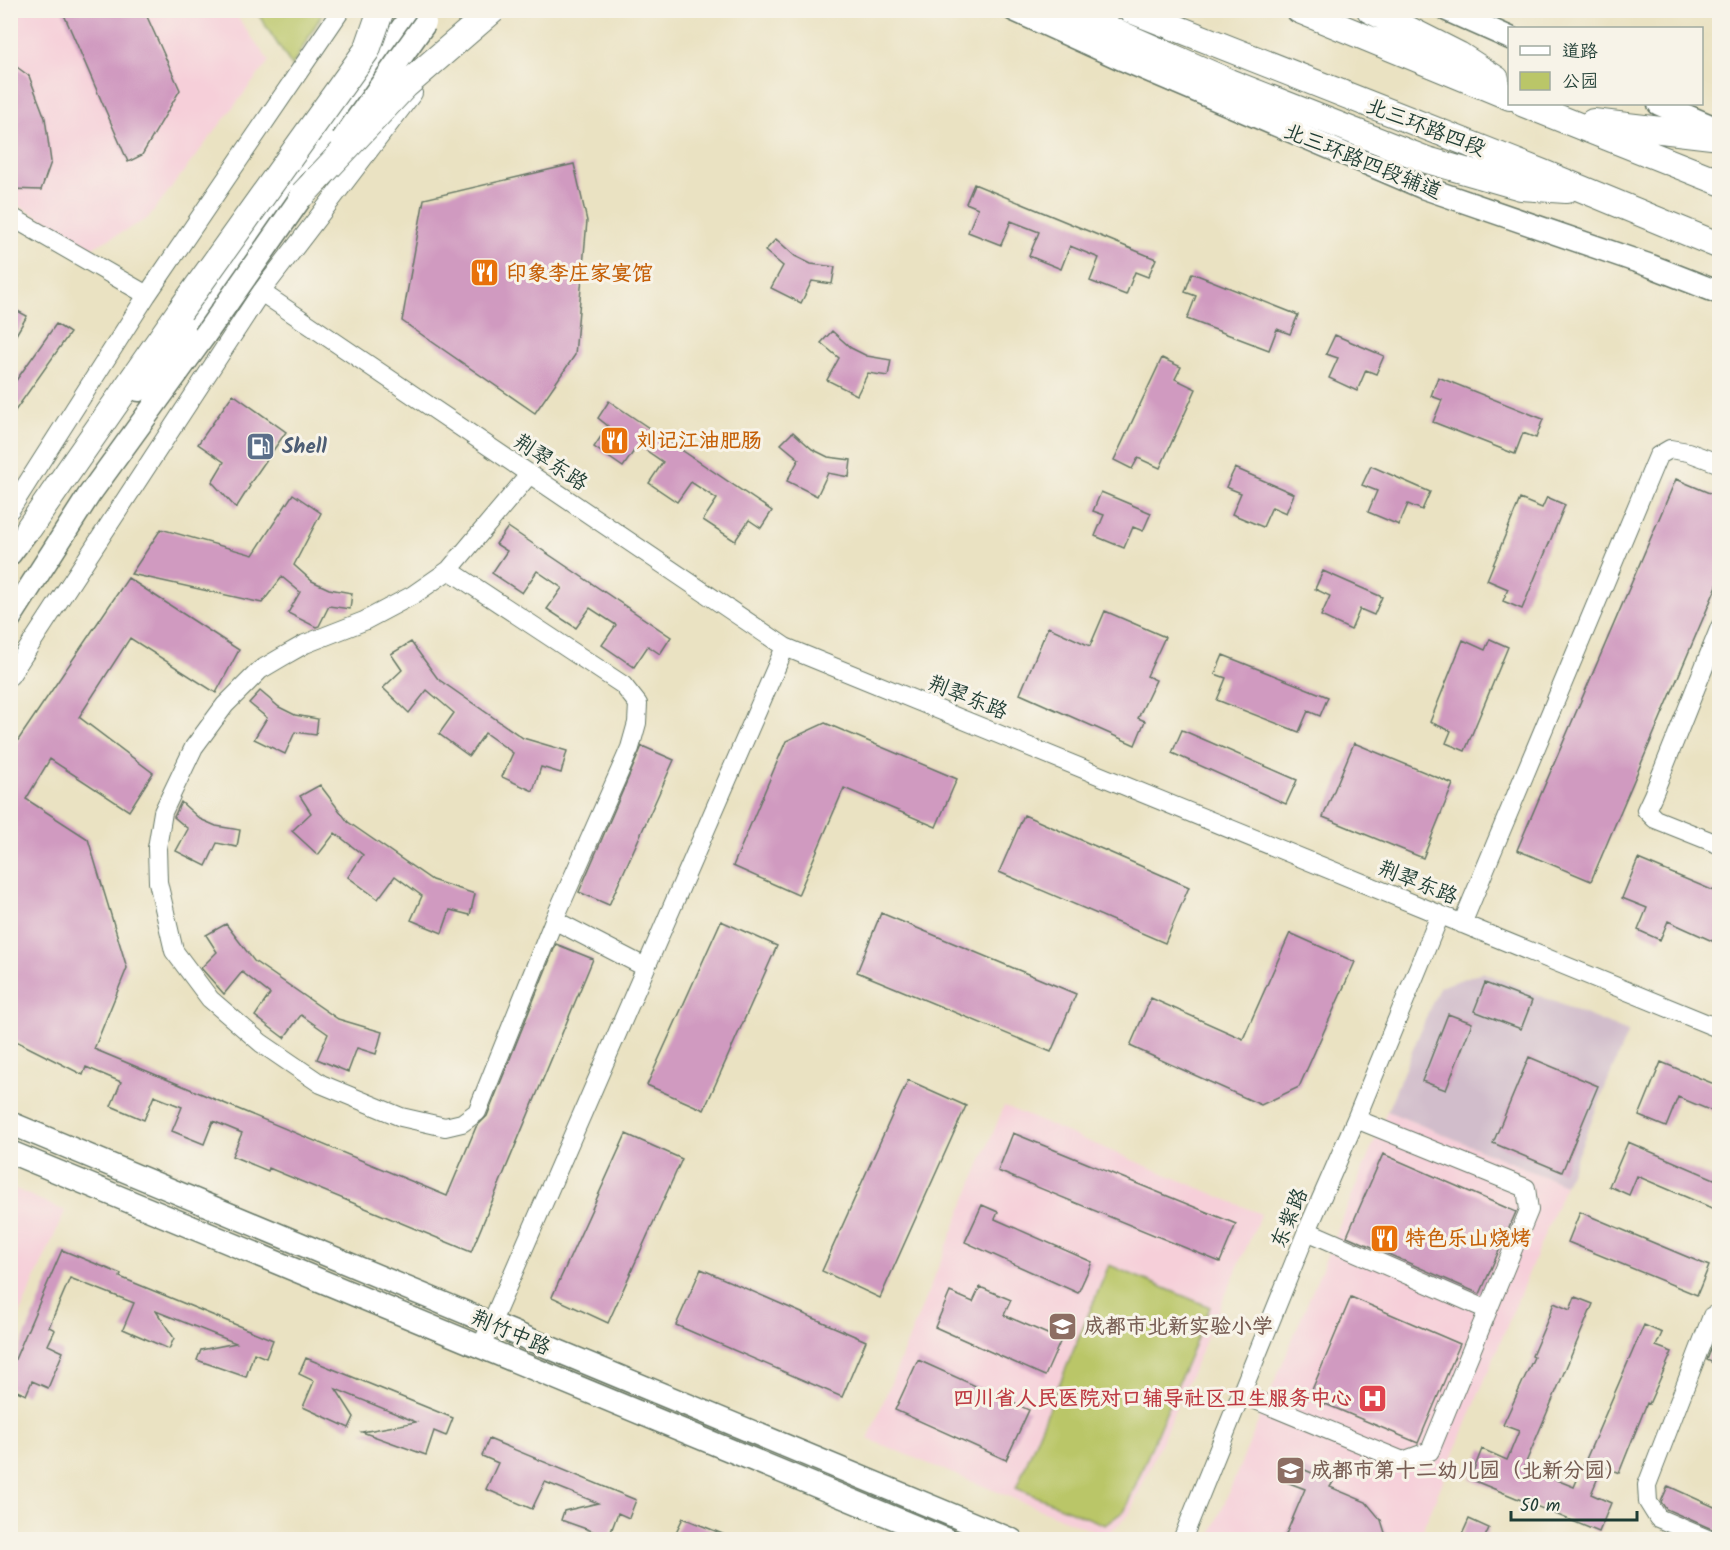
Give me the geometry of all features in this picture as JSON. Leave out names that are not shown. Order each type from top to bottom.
[{"type":"highway","points":[[29,528],[190,325],[367,50],[381,10]]},
{"type":"highway","points":[[303,194],[405,86],[493,10]]},
{"type":"highway","points":[[1066,10],[1228,82],[1427,160],[1521,187],[1590,192]]},
{"type":"highway","name":"北三环路四段","points":[[1131,10],[1590,192],[1719,246]]},
{"type":"highway","points":[[1299,10],[1508,97]]},
{"type":"highway","points":[[1370,10],[1459,55],[1508,86]]},
{"type":"highway","points":[[1526,105],[1719,182]]},
{"type":"highway","points":[[1539,105],[1561,119],[1719,136]]},
{"type":"main road","points":[[10,618],[89,495],[190,325],[415,10]]},
{"type":"main road","points":[[190,325],[303,194],[433,10]]},
{"type":"main road","name":"北三环路四段辅道","points":[[1014,10],[1422,187],[1651,266],[1719,293]]},
{"type":"main road","points":[[1447,10],[1508,38]]},
{"type":"main road","points":[[1661,105],[1719,130]]},
{"type":"main road","points":[[10,554],[29,528]]},
{"type":"main road","name":"荆竹中路","points":[[10,1123],[1012,1539]]},
{"type":"main road","name":"荆竹中路","points":[[10,1152],[947,1539]]},
{"type":"street","points":[[10,510],[147,295],[341,10]]},
{"type":"street","points":[[10,676],[261,292],[478,10]]},
{"type":"street","points":[[10,216],[147,295]]},
{"type":"street","name":"荆翠东路","points":[[261,292],[784,646],[1719,1029]]},
{"type":"street","points":[[1462,924],[1658,456],[1670,449],[1688,452],[1719,464]]},
{"type":"street","points":[[449,570],[623,685],[638,704],[637,723],[630,748],[554,920],[477,1112],[462,1123],[446,1127],[401,1117],[321,1084],[261,1043],[210,999],[174,951],[158,882],[157,848],[163,812],[194,747],[218,713],[260,670],[305,644],[364,621],[413,596],[449,570],[529,475]]},
{"type":"street","points":[[1719,627],[1646,810],[1655,819],[1719,845]]},
{"type":"street","points":[[481,1347],[784,646]]},
{"type":"street","name":"东紫路","points":[[1182,1539],[1307,1231],[1440,915]]},
{"type":"street","points":[[554,920],[645,967]]},
{"type":"street","points":[[1241,1394],[1403,1461],[1430,1451],[1528,1210],[1526,1188],[1356,1119]]},
{"type":"street","points":[[1307,1231],[1488,1310]]},
{"type":"street","points":[[1710,1539],[1658,1518],[1648,1502],[1647,1485],[1712,1316],[1719,1313]]},
{"type":"shaded area","points":[[11,11],[233,11],[269,61],[147,219],[92,248],[11,201]]},
{"type":"shaded area","points":[[1482,972],[1628,1032],[1565,1185],[1387,1111],[1439,987]]},
{"type":"shaded area","name":"成都市北新实验小学","points":[[1004,1106],[1261,1214],[1129,1515],[1105,1536],[868,1439]]},
{"type":"shaded area","points":[[1387,1111],[1565,1185],[1419,1539],[1209,1540]]},
{"type":"shaded area","points":[[11,1187],[65,1211],[11,1334]]},
{"type":"green space","points":[[256,11],[324,11],[292,66]]},
{"type":"green space","points":[[1109,1265],[1210,1307],[1125,1510],[1105,1525],[1016,1488]]},
{"type":"building","points":[[62,10],[144,10],[180,90],[142,155],[128,162]]},
{"type":"building","points":[[10,62],[29,76],[45,118],[51,162],[41,190],[10,189]]},
{"type":"building","points":[[574,164],[587,221],[575,355],[535,413],[402,321],[424,199]]},
{"type":"building","points":[[974,184],[1156,259],[1148,277],[1135,272],[1126,295],[1090,281],[1099,258],[1070,246],[1061,269],[1029,256],[1039,232],[1011,221],[1001,245],[968,232],[978,208],[966,203]]},
{"type":"building","points":[[776,239],[795,256],[811,264],[835,267],[832,284],[812,281],[801,303],[771,288],[783,266],[765,251]]},
{"type":"building","points":[[1192,273],[1298,315],[1290,334],[1277,329],[1269,350],[1187,319],[1196,296],[1185,292]]},
{"type":"building","points":[[10,307],[27,316],[10,345]]},
{"type":"building","points":[[56,324],[70,333],[10,418],[10,389]]},
{"type":"building","points":[[832,331],[851,348],[867,356],[891,360],[888,376],[868,373],[857,395],[827,380],[839,358],[821,343]]},
{"type":"building","points":[[1335,335],[1384,356],[1376,374],[1366,370],[1357,391],[1329,378],[1338,358],[1326,354]]},
{"type":"building","points":[[1162,358],[1181,367],[1175,379],[1196,389],[1160,468],[1138,458],[1132,469],[1114,460]]},
{"type":"building","points":[[1438,377],[1543,419],[1536,438],[1523,433],[1515,454],[1433,422],[1442,400],[1431,396]]},
{"type":"building","points":[[233,394],[286,432],[236,508],[212,482],[224,462],[198,444]]},
{"type":"building","points":[[609,401],[772,511],[761,528],[749,520],[735,541],[703,520],[717,499],[691,482],[677,502],[649,483],[663,462],[638,445],[623,467],[594,447],[608,426],[598,418]]},
{"type":"building","points":[[793,432],[812,449],[828,457],[851,460],[849,477],[828,473],[817,496],[787,481],[799,459],[781,444]]},
{"type":"building","points":[[1371,466],[1430,492],[1422,510],[1408,504],[1399,525],[1368,512],[1377,491],[1362,485]]},
{"type":"building","points":[[1235,468],[1294,494],[1286,513],[1272,507],[1263,527],[1232,514],[1241,493],[1226,487]]},
{"type":"building","points":[[1676,479],[1719,497],[1719,581],[1591,881],[1517,850]]},
{"type":"building","points":[[1101,492],[1151,513],[1143,531],[1133,527],[1124,548],[1095,536],[1104,515],[1093,511]]},
{"type":"building","points":[[293,494],[321,513],[294,565],[312,581],[329,589],[352,593],[350,609],[329,606],[319,626],[316,627],[288,613],[300,592],[282,577],[262,603],[131,574],[161,529],[253,555]]},
{"type":"building","points":[[1547,497],[1565,505],[1522,609],[1503,601],[1508,589],[1487,580],[1520,499],[1542,508]]},
{"type":"building","points":[[508,527],[671,637],[660,654],[648,646],[634,667],[602,645],[616,625],[590,608],[576,628],[547,609],[562,588],[537,571],[522,593],[492,573],[507,551],[496,544]]},
{"type":"building","points":[[1323,571],[1382,597],[1374,615],[1360,609],[1351,630],[1321,616],[1330,596],[1315,589]]},
{"type":"building","points":[[128,578],[239,650],[216,693],[130,638],[79,717],[153,773],[129,811],[50,759],[26,799],[88,839],[127,968],[94,1049],[447,1196],[476,1127],[487,1116],[556,944],[593,959],[471,1252],[269,1168],[268,1171],[232,1156],[242,1133],[213,1121],[204,1144],[172,1131],[182,1107],[154,1096],[144,1120],[111,1106],[121,1082],[86,1067],[83,1075],[10,1038],[10,752]]},
{"type":"building","points":[[1105,611],[1165,637],[1147,676],[1156,680],[1138,718],[1145,721],[1135,745],[1020,694],[1048,627],[1090,646]]},
{"type":"building","points":[[1490,639],[1508,647],[1465,751],[1446,743],[1451,731],[1430,722],[1463,640],[1485,650]]},
{"type":"building","points":[[411,642],[438,679],[523,738],[567,751],[561,773],[541,767],[533,791],[502,777],[513,753],[485,733],[469,756],[439,734],[454,713],[427,690],[409,713],[383,688],[402,670],[391,654]]},
{"type":"building","points":[[1223,655],[1328,697],[1320,716],[1308,711],[1299,732],[1217,700],[1226,678],[1215,674]]},
{"type":"building","points":[[260,691],[279,707],[295,715],[318,719],[316,735],[295,732],[285,754],[254,739],[267,718],[249,703]]},
{"type":"building","points":[[825,723],[957,779],[936,827],[844,788],[798,895],[733,866],[786,741]]},
{"type":"building","points":[[1182,730],[1297,780],[1286,804],[1172,753]]},
{"type":"building","points":[[1354,743],[1453,784],[1423,858],[1323,817]]},
{"type":"building","points":[[642,746],[674,760],[609,905],[579,892]]},
{"type":"building","points":[[320,785],[348,822],[432,880],[475,894],[470,915],[450,910],[442,933],[411,920],[422,896],[395,876],[378,899],[348,877],[363,855],[335,833],[318,855],[292,831],[311,813],[300,796]]},
{"type":"building","points":[[181,802],[200,819],[216,826],[240,830],[237,847],[217,843],[206,866],[176,851],[188,829],[174,817]]},
{"type":"building","points":[[1024,815],[1189,887],[1165,943],[999,872]]},
{"type":"building","points":[[1638,859],[1719,893],[1719,944],[1668,921],[1660,940],[1638,930],[1647,908],[1622,898]]},
{"type":"building","points":[[881,913],[1076,994],[1051,1052],[857,972]]},
{"type":"building","points":[[721,921],[777,946],[704,1110],[647,1085]]},
{"type":"building","points":[[226,924],[254,961],[338,1019],[382,1032],[376,1054],[357,1048],[348,1072],[317,1059],[328,1034],[301,1015],[284,1038],[255,1016],[270,994],[242,972],[224,994],[201,968],[217,952],[206,935]]},
{"type":"building","points":[[1290,933],[1355,962],[1299,1087],[1261,1105],[1130,1046],[1151,998],[1243,1039]]},
{"type":"building","points":[[1485,983],[1532,1001],[1521,1029],[1474,1011]]},
{"type":"building","points":[[1448,1014],[1472,1023],[1446,1090],[1422,1081]]},
{"type":"building","points":[[1529,1057],[1598,1086],[1562,1172],[1493,1143]]},
{"type":"building","points":[[1661,1062],[1719,1086],[1719,1114],[1678,1097],[1666,1127],[1639,1116]]},
{"type":"building","points":[[908,1080],[966,1106],[880,1298],[822,1271]]},
{"type":"building","points":[[1013,1133],[1236,1224],[1220,1262],[998,1171]]},
{"type":"building","points":[[626,1134],[682,1159],[608,1323],[552,1297]]},
{"type":"building","points":[[1628,1142],[1719,1181],[1719,1211],[1637,1176],[1629,1195],[1609,1186]]},
{"type":"building","points":[[1383,1154],[1516,1212],[1480,1294],[1347,1236]]},
{"type":"building","points":[[982,1205],[998,1212],[995,1219],[1092,1262],[1078,1293],[965,1242]]},
{"type":"building","points":[[1580,1212],[1709,1266],[1697,1295],[1568,1242]]},
{"type":"building","points":[[62,1250],[121,1274],[120,1277],[273,1340],[266,1358],[254,1353],[246,1377],[197,1360],[201,1350],[236,1343],[156,1311],[174,1338],[169,1349],[123,1329],[134,1303],[70,1278],[49,1327],[55,1330],[48,1345],[63,1352],[48,1388],[32,1381],[26,1395],[10,1388],[10,1371]]},
{"type":"building","points":[[701,1269],[866,1341],[842,1397],[676,1325]]},
{"type":"building","points":[[980,1287],[1011,1300],[1004,1315],[1061,1340],[1045,1376],[935,1327],[950,1292],[973,1302]]},
{"type":"building","points":[[1351,1297],[1460,1344],[1418,1443],[1309,1397]]},
{"type":"building","points":[[1575,1297],[1593,1304],[1524,1467],[1574,1487],[1644,1325],[1662,1333],[1656,1346],[1672,1352],[1649,1404],[1647,1403],[1619,1473],[1603,1466],[1591,1494],[1611,1503],[1599,1532],[1470,1479],[1482,1449],[1507,1460],[1519,1431],[1503,1425],[1534,1357],[1532,1356],[1554,1303],[1570,1310]]},
{"type":"building","points":[[1719,1328],[1719,1366],[1707,1360]]},
{"type":"building","points":[[306,1358],[453,1418],[446,1436],[434,1431],[426,1455],[362,1432],[416,1422],[336,1389],[354,1417],[349,1428],[303,1407],[314,1381],[299,1374]]},
{"type":"building","points":[[918,1360],[1029,1410],[1006,1460],[895,1410]]},
{"type":"building","points":[[489,1439],[636,1500],[629,1518],[618,1513],[609,1537],[561,1520],[564,1511],[598,1503],[545,1482],[532,1509],[486,1489],[498,1463],[482,1456]]},
{"type":"building","points":[[1291,1464],[1333,1482],[1330,1487],[1366,1502],[1381,1520],[1387,1539],[1284,1539],[1305,1489],[1284,1481]]},
{"type":"building","points":[[1668,1486],[1719,1509],[1719,1534],[1666,1509],[1661,1502]]},
{"type":"building","points":[[683,1518],[735,1539],[688,1539],[675,1534]]},
{"type":"building","points":[[1469,1519],[1489,1528],[1484,1539],[1460,1539]]},
{"type":"place","name":"印象李庄家宴馆","points":[[485,273]]},
{"type":"place","name":"刘记江油肥肠","points":[[615,440]]},
{"type":"place","name":"Shell","points":[[261,446]]},
{"type":"place","name":"特色乐山烧烤","points":[[1384,1238]]},
{"type":"place","name":"成都市北新实验小学","points":[[1063,1326]]},
{"type":"place","name":"四川省人民医院对口辅导社区卫生服务中心","points":[[1373,1398]]},
{"type":"place","name":"成都市第十二幼儿园（北新分园）","points":[[1290,1470]]}]
